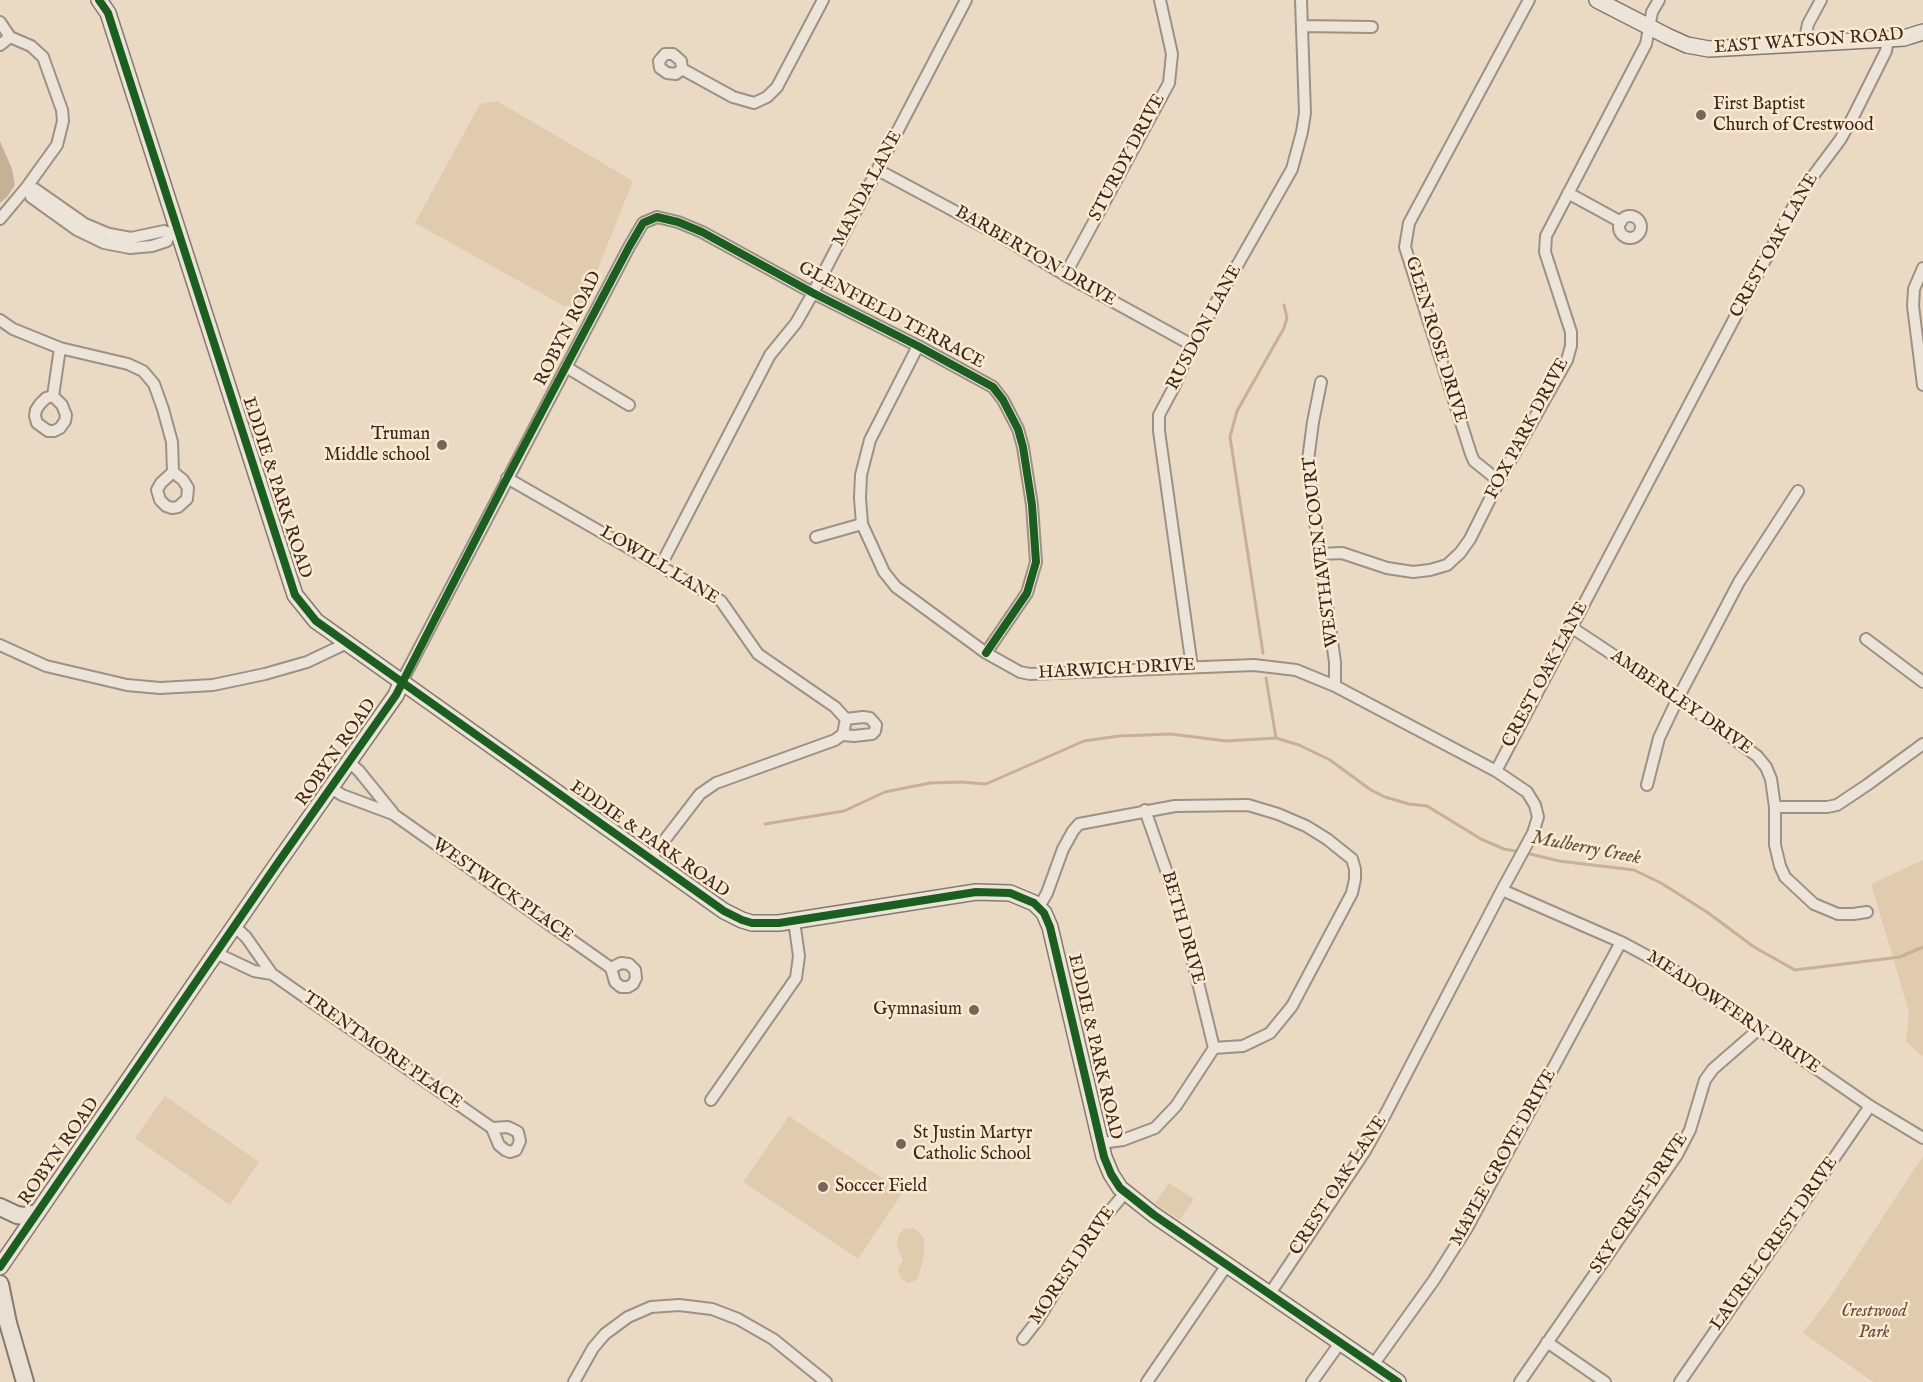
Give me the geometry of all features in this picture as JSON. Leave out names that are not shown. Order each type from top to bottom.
[{"type":"main road","points":[[0,1207],[24,1216],[36,1213]]},
{"type":"main road","points":[[0,1284],[6,1337],[25,1382]]},
{"type":"street","name":"EDDIE & PARK ROAD","points":[[99,0],[108,13],[174,232],[294,595],[316,621],[345,644],[733,916],[752,923],[779,923],[976,892],[1010,893],[1028,899],[1040,908],[1047,919],[1101,1143],[1111,1173],[1125,1193],[1269,1295],[1398,1382]]},
{"type":"street","points":[[682,69],[733,97],[754,103],[767,97],[777,87],[823,0]]},
{"type":"street","name":"MANDA LANE","points":[[661,565],[770,355],[796,323],[813,293],[966,0]]},
{"type":"street","name":"STURDY DRIVE","points":[[1065,276],[1168,83],[1172,54],[1160,0]]},
{"type":"street","name":"RUSDON LANE","points":[[1192,667],[1159,431],[1159,415],[1192,345],[1292,169],[1305,113],[1301,0]]},
{"type":"street","name":"GLEN ROSE DRIVE","points":[[1499,481],[1474,461],[1471,454],[1405,247],[1409,223],[1529,0]]},
{"type":"street","name":"EAST WATSON ROAD","points":[[1597,0],[1687,45],[1699,48],[1904,38],[1923,32]]},
{"type":"street","name":"FOX PARK DRIVE","points":[[1320,554],[1342,553],[1387,568],[1413,572],[1447,565],[1460,554],[1470,539],[1499,481],[1567,360],[1571,332],[1545,252],[1546,236],[1646,44],[1652,12],[1659,0]]},
{"type":"street","points":[[1804,44],[1808,24],[1821,0]]},
{"type":"street","points":[[0,22],[10,38],[31,46],[43,57],[62,110],[62,129],[57,145],[28,189],[0,219]]},
{"type":"street","points":[[1302,26],[1372,27]]},
{"type":"street","points":[[0,45],[10,38]]},
{"type":"street","name":"CREST OAK LANE","points":[[1269,1295],[1365,1151],[1533,834],[1538,817],[1535,805],[1527,792],[1496,771],[1801,192],[1840,140],[1853,117],[1886,51],[1888,39]]},
{"type":"street","name":"BARBERTON DRIVE","points":[[878,171],[997,234],[1065,276],[1192,345]]},
{"type":"street","points":[[28,189],[31,197],[77,230],[104,243],[130,248],[152,246],[167,241],[174,232]]},
{"type":"street","points":[[1568,193],[1621,222]]},
{"type":"street","name":"GLENFIELD TERRACE","points":[[643,223],[657,217],[678,222],[702,232],[993,387],[1004,400],[1012,414],[1023,447],[1032,504],[1036,562],[1027,592],[986,653]]},
{"type":"street","name":"ROBYN ROAD","points":[[0,1267],[396,695],[507,478],[628,247],[643,223]]},
{"type":"street","points":[[1923,268],[1914,289],[1913,306],[1923,386]]},
{"type":"street","points":[[0,320],[13,329],[60,348],[128,364],[143,371],[154,384],[163,409],[172,442],[173,472]]},
{"type":"street","name":"HARWICH DRIVE","points":[[918,346],[870,440],[861,475],[862,524],[884,572],[896,587],[986,653],[1020,672],[1030,674],[1254,664],[1296,670],[1335,686],[1496,771]]},
{"type":"street","points":[[53,396],[60,348]]},
{"type":"street","points":[[566,368],[629,405]]},
{"type":"street","name":"WESTHAVEN COURT","points":[[1321,382],[1308,460],[1335,662],[1335,686]]},
{"type":"street","name":"LOWILL LANE","points":[[507,478],[721,601],[758,654],[835,707],[846,719]]},
{"type":"street","points":[[1647,785],[1659,738],[1678,698],[1739,582],[1798,491]]},
{"type":"street","points":[[816,537],[862,524]]},
{"type":"street","name":"AMBERLEY DRIVE","points":[[1571,627],[1678,698],[1757,756],[1766,767],[1771,779],[1775,807],[1775,845],[1785,877],[1814,904],[1838,914],[1867,912]]},
{"type":"street","points":[[1866,639],[1923,682]]},
{"type":"street","points":[[0,645],[46,666],[127,685],[160,688],[213,685],[265,674],[307,662],[345,644]]},
{"type":"street","points":[[650,859],[700,794],[716,783],[835,740],[843,735],[846,719],[870,718],[876,725],[872,734],[843,735]]},
{"type":"street","points":[[1775,807],[1820,808],[1837,805],[1923,744]]},
{"type":"street","name":"WESTWICK PLACE","points":[[349,762],[359,771],[393,814]]},
{"type":"street","name":"WESTWICK PLACE","points":[[330,788],[342,795],[393,814],[610,968]]},
{"type":"street","points":[[1040,908],[1063,849],[1079,825],[1145,810],[1175,806],[1248,805],[1278,814],[1320,835],[1352,859],[1355,879],[1352,893],[1292,1006],[1270,1033],[1243,1046],[1215,1048],[1176,1106],[1155,1128],[1123,1140],[1101,1143]]},
{"type":"street","name":"BETH DRIVE","points":[[1145,810],[1181,913],[1215,1048]]},
{"type":"street","name":"MEADOWFERN DRIVE","points":[[1502,890],[1621,942],[1675,971],[1870,1106],[1923,1138]]},
{"type":"street","points":[[711,1101],[796,978],[800,956],[794,921]]},
{"type":"street","name":"TRENTMORE PLACE","points":[[234,926],[246,937],[272,974],[492,1128]]},
{"type":"street","name":"MAPLE GROVE DRIVE","points":[[1373,1365],[1434,1280],[1467,1228],[1621,942]]},
{"type":"street","name":"TRENTMORE PLACE","points":[[216,953],[254,971],[272,974]]},
{"type":"street","name":"SKY CREST DRIVE","points":[[1520,1382],[1677,1155],[1690,1130],[1705,1080],[1713,1069],[1758,1029]]},
{"type":"street","name":"LAUREL CREST DRIVE","points":[[1680,1382],[1870,1106]]},
{"type":"street","name":"MORESI DRIVE","points":[[1023,1339],[1043,1312],[1092,1232],[1125,1193]]},
{"type":"street","points":[[1147,1382],[1227,1265]]},
{"type":"street","points":[[574,1382],[593,1348],[605,1334],[628,1317],[651,1308],[679,1305],[712,1310],[738,1318],[773,1339],[826,1382]]},
{"type":"street","points":[[1312,1382],[1340,1342]]},
{"type":"street","points":[[1547,1342],[1605,1382]]},
{"type":"green space","points":[[497,101],[633,181],[589,291],[583,302],[576,305],[564,306],[415,223],[480,104]]},
{"type":"green space","points":[[1923,860],[1923,1057],[1906,1041],[1909,1012],[1871,884]]},
{"type":"green space","points":[[165,1096],[259,1162],[230,1205],[135,1138]]},
{"type":"green space","name":"Soccer Field","points":[[789,1116],[903,1192],[858,1259],[743,1182]]},
{"type":"green space","name":"Crestwood Park","points":[[1923,1156],[1923,1382],[1873,1382],[1803,1333],[1829,1299]]},
{"type":"green space","points":[[1169,1183],[1194,1199],[1180,1220],[1155,1203]]},
{"type":"green space","points":[[913,1228],[924,1239],[924,1256],[918,1278],[907,1283],[900,1277],[898,1269],[903,1260],[897,1246],[898,1236],[904,1229]]},
{"type":"shaded area","points":[[0,141],[12,169],[15,185],[0,203]]},
{"type":"waterway","points":[[1263,653],[1230,437],[1237,411],[1284,328],[1287,318],[1284,305]]},
{"type":"waterway","points":[[1266,678],[1276,738]]},
{"type":"waterway","points":[[765,824],[844,811],[885,792],[930,783],[986,784],[1084,741],[1119,736],[1171,734],[1226,741],[1276,738],[1299,745],[1330,760],[1371,790],[1385,797],[1409,804],[1427,806],[1481,839],[1504,849],[1520,852]]},
{"type":"waterway","name":"Mulberry Creek","points":[[1526,853],[1559,861],[1634,870],[1661,883],[1707,912],[1754,947],[1795,970],[1900,957],[1923,947]]},
{"type":"cycle path","points":[[99,0],[108,13],[295,595],[316,621],[724,911],[742,920],[752,923],[779,923],[976,892],[1010,893],[1034,903],[1044,913],[1050,927],[1104,1157],[1120,1188],[1154,1215],[1398,1382]]},
{"type":"cycle path","points":[[0,1267],[396,695],[507,478],[643,223],[657,217],[678,222],[702,232],[993,387],[1003,400],[1018,429],[1023,447],[1032,505],[1036,562],[1027,593],[986,653]]},
{"type":"place","name":"First Baptist Church of Crestwood","points":[[1701,115]]},
{"type":"place","name":"Truman Middle school","points":[[442,445]]},
{"type":"place","name":"Gymnasium","points":[[974,1010]]},
{"type":"place","name":"St Justin Martyr Catholic School","points":[[901,1144]]},
{"type":"place","name":"Soccer Field","points":[[823,1187]]}]
